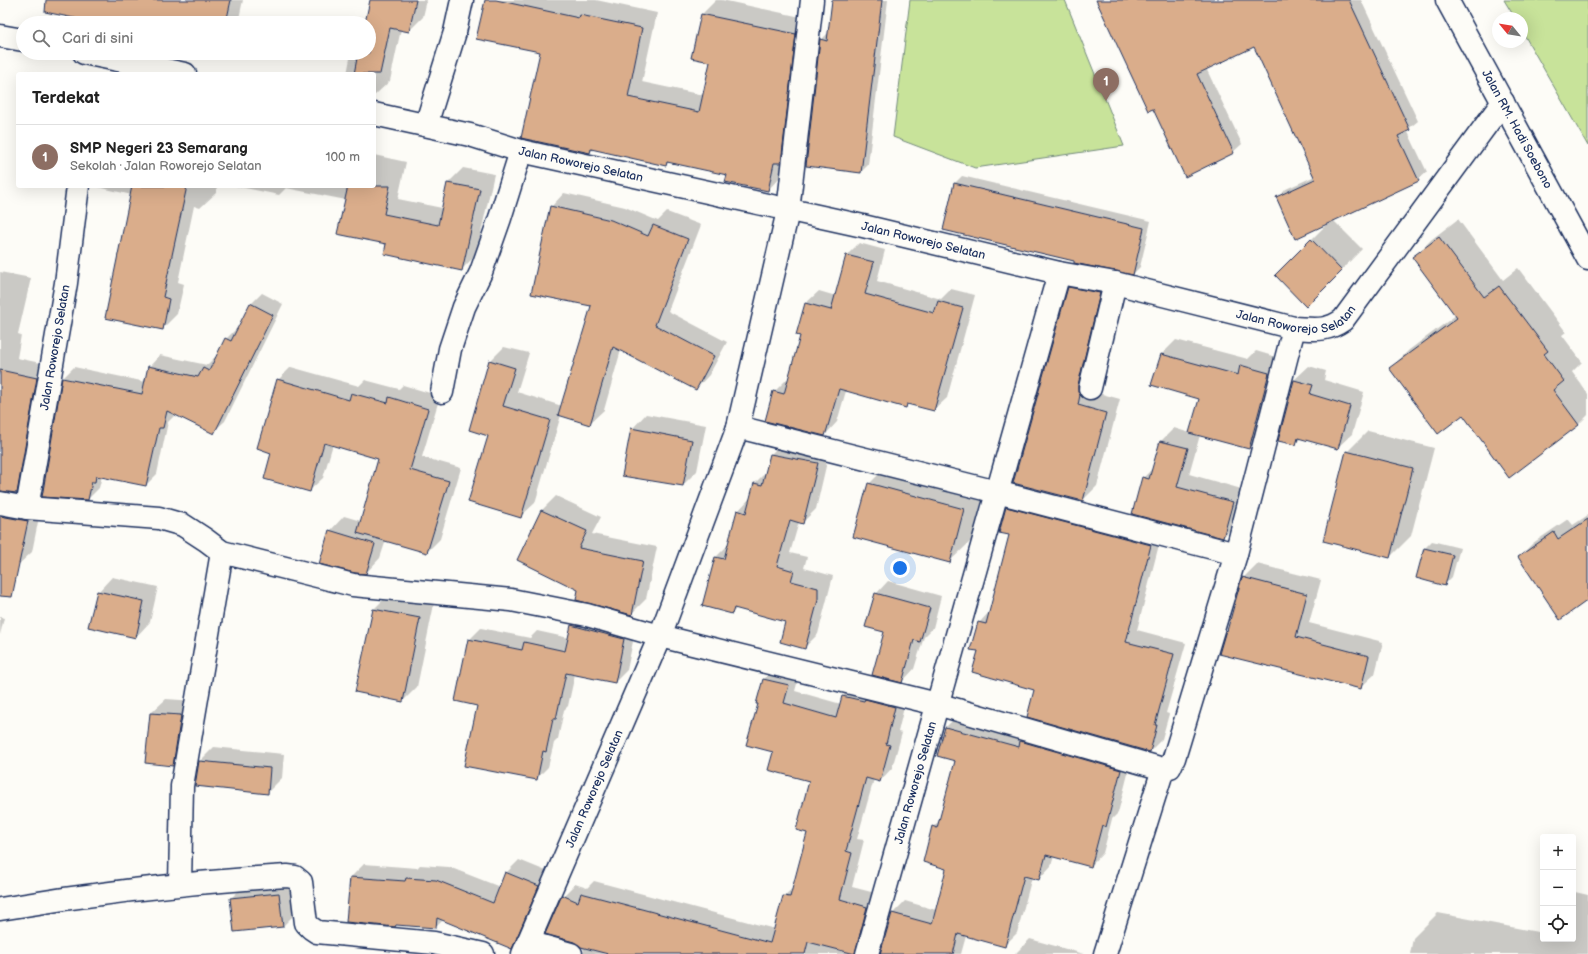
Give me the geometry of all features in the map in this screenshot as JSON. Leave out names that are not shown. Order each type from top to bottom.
[{"type":"street","points":[[426,125],[455,32],[462,0]]},
{"type":"street","name":"Jalan Roworejo Selatan","points":[[571,954],[525,948],[660,636],[738,427],[788,211],[812,0]]},
{"type":"street","name":"Jalan RM. Hadi Soebono","points":[[1448,0],[1588,259]]},
{"type":"street","points":[[0,36],[16,39]]},
{"type":"street","points":[[90,61],[170,72]]},
{"type":"street","name":"Jalan Roworejo Selatan","points":[[376,114],[470,135],[521,151],[788,211],[863,226],[1059,273],[1115,283],[1294,328],[1319,329],[1328,328],[1343,320],[1503,102]]},
{"type":"street","points":[[442,392],[450,349],[464,307],[481,272],[521,151]]},
{"type":"street","name":"Jalan Roworejo Selatan","points":[[27,508],[66,284],[78,188]]},
{"type":"street","name":"Jalan Roworejo Selatan","points":[[867,954],[1059,273]]},
{"type":"street","points":[[1090,388],[1115,283]]},
{"type":"street","points":[[0,503],[27,508],[159,518],[183,525],[222,552],[353,585],[511,600],[586,615],[660,636],[937,704],[1163,769],[1170,766],[1174,758],[1236,554],[1294,328]]},
{"type":"street","points":[[738,427],[1236,554]]},
{"type":"street","points":[[180,884],[182,786],[222,552]]},
{"type":"street","points":[[1105,954],[1163,769]]},
{"type":"street","points":[[0,909],[53,900],[180,884],[287,876],[295,877],[301,882],[306,923],[317,932],[434,943],[483,954]]},
{"type":"green space","points":[[910,0],[1065,0],[1124,146],[975,168],[893,137]]},
{"type":"green space","points":[[1504,0],[1588,0],[1588,146],[1528,41],[1528,12],[1511,12]]},
{"type":"building","points":[[46,0],[231,0],[228,16],[64,16],[45,12]]},
{"type":"building","points":[[370,0],[416,0],[409,32],[390,28],[380,74],[376,74],[376,72],[354,72],[357,60],[376,60],[376,16],[367,16]]},
{"type":"building","points":[[485,0],[496,0],[579,18],[580,15],[642,28],[628,97],[699,112],[710,62],[691,58],[701,14],[796,34],[781,163],[774,163],[768,191],[725,182],[727,175],[667,162],[666,166],[591,149],[590,153],[521,138],[540,52],[476,39]]},
{"type":"building","points":[[832,0],[882,0],[861,173],[806,166],[820,39],[827,41]]},
{"type":"building","points":[[1096,0],[1349,0],[1410,130],[1398,136],[1419,181],[1295,239],[1276,197],[1315,179],[1254,47],[1197,74],[1234,153],[1185,177],[1153,109],[1148,111]]},
{"type":"building","points":[[447,183],[480,189],[462,271],[384,254],[386,244],[337,234],[348,188],[376,188],[376,186],[390,186],[384,214],[438,225]]},
{"type":"building","points":[[954,183],[1144,228],[1133,275],[1074,263],[1074,261],[943,230]]},
{"type":"building","points":[[132,188],[187,188],[163,297],[169,299],[163,330],[105,318]]},
{"type":"building","points":[[550,206],[611,220],[648,236],[653,225],[688,239],[655,325],[714,356],[696,390],[613,347],[590,425],[558,415],[591,306],[531,294]]},
{"type":"building","points":[[1439,237],[1484,297],[1499,286],[1548,351],[1544,354],[1564,381],[1553,390],[1579,425],[1509,478],[1463,415],[1438,434],[1389,368],[1457,318],[1412,257]]},
{"type":"building","points":[[1311,239],[1342,271],[1306,307],[1275,275]]},
{"type":"building","points":[[846,255],[874,262],[865,294],[934,313],[938,301],[963,308],[934,411],[907,404],[906,408],[839,389],[825,436],[765,421],[773,391],[784,394],[800,336],[796,335],[805,303],[831,310]]},
{"type":"building","points":[[1068,287],[1100,293],[1078,385],[1080,395],[1078,405],[1106,413],[1083,501],[1013,483]]},
{"type":"building","points":[[250,303],[273,315],[214,434],[167,411],[163,428],[159,428],[146,486],[96,476],[95,482],[92,482],[88,500],[42,497],[62,378],[142,394],[148,366],[198,377],[203,368],[209,371],[225,338],[231,341]]},
{"type":"building","points":[[1161,354],[1238,375],[1240,365],[1269,373],[1249,449],[1189,433],[1199,399],[1151,385]]},
{"type":"building","points":[[489,360],[515,368],[503,406],[550,420],[521,518],[468,502],[488,436],[469,430]]},
{"type":"building","points":[[0,370],[37,378],[17,493],[0,491]]},
{"type":"building","points":[[277,379],[349,400],[351,393],[388,403],[389,397],[428,409],[410,470],[449,481],[427,553],[357,533],[378,459],[324,443],[310,492],[264,479],[271,453],[257,448]]},
{"type":"building","points":[[1294,380],[1313,385],[1310,394],[1350,406],[1338,449],[1298,438],[1296,445],[1278,441]]},
{"type":"building","points":[[631,428],[692,440],[683,486],[622,476]]},
{"type":"building","points":[[1160,441],[1188,448],[1177,487],[1233,502],[1223,538],[1132,514],[1142,477],[1149,479]]},
{"type":"building","points":[[1346,451],[1413,468],[1390,558],[1323,541]]},
{"type":"building","points":[[770,454],[818,463],[803,524],[790,520],[777,566],[794,571],[791,581],[818,588],[818,600],[805,649],[780,642],[785,622],[734,608],[732,614],[702,606],[715,557],[724,559],[737,510],[746,513],[754,483],[762,485]]},
{"type":"building","points":[[868,483],[964,509],[950,563],[853,537]]},
{"type":"building","points":[[1006,507],[1151,545],[1126,642],[1174,654],[1155,725],[1157,725],[1150,752],[1027,717],[1034,690],[972,672],[978,651],[970,650],[978,622],[986,624],[1009,535],[999,533]]},
{"type":"building","points":[[541,510],[587,531],[579,548],[643,561],[632,615],[576,600],[578,590],[517,560]]},
{"type":"building","points":[[0,516],[28,521],[12,597],[0,596]]},
{"type":"building","points":[[1588,519],[1588,600],[1560,620],[1518,557],[1554,532],[1558,539]]},
{"type":"building","points":[[329,530],[375,544],[366,574],[355,573],[319,564]]},
{"type":"building","points":[[1424,548],[1453,555],[1445,586],[1416,578]]},
{"type":"building","points":[[1242,577],[1307,594],[1296,637],[1369,656],[1361,689],[1219,654]]},
{"type":"building","points":[[97,591],[144,601],[136,638],[88,627]]},
{"type":"building","points":[[875,593],[930,608],[920,642],[914,640],[902,683],[872,675],[884,632],[865,627]]},
{"type":"building","points":[[373,609],[420,618],[403,702],[355,692]]},
{"type":"building","points":[[571,625],[624,639],[615,683],[566,673],[556,719],[553,719],[546,752],[543,751],[537,780],[464,766],[477,706],[455,701],[468,639],[522,650],[524,642],[565,651]]},
{"type":"building","points":[[763,679],[789,685],[784,703],[836,718],[842,696],[864,701],[865,699],[895,707],[886,744],[890,745],[880,782],[866,778],[846,851],[852,853],[840,899],[867,907],[855,954],[808,942],[805,954],[608,954],[581,947],[574,942],[545,934],[562,895],[578,902],[581,893],[770,943],[783,896],[790,897],[807,833],[796,830],[809,781],[768,770],[773,752],[746,745],[758,704],[756,704]]},
{"type":"building","points":[[150,713],[181,715],[173,766],[145,763]]},
{"type":"building","points":[[945,727],[1019,747],[1020,741],[1121,770],[1106,827],[1102,825],[1091,867],[1046,855],[1039,880],[1024,876],[1005,947],[958,934],[953,954],[880,954],[892,913],[932,924],[946,869],[923,862],[932,826],[937,828],[955,761],[937,756]]},
{"type":"building","points":[[199,761],[270,768],[268,794],[195,786]]},
{"type":"building","points":[[505,872],[539,886],[512,949],[437,918],[436,928],[396,925],[395,927],[346,922],[350,877],[405,881],[406,878],[436,880],[493,903]]},
{"type":"building","points":[[279,893],[283,927],[234,932],[230,898]]},
{"type":"place","name":"SMP Negeri 23 Semarang","points":[[1106,101]]}]
